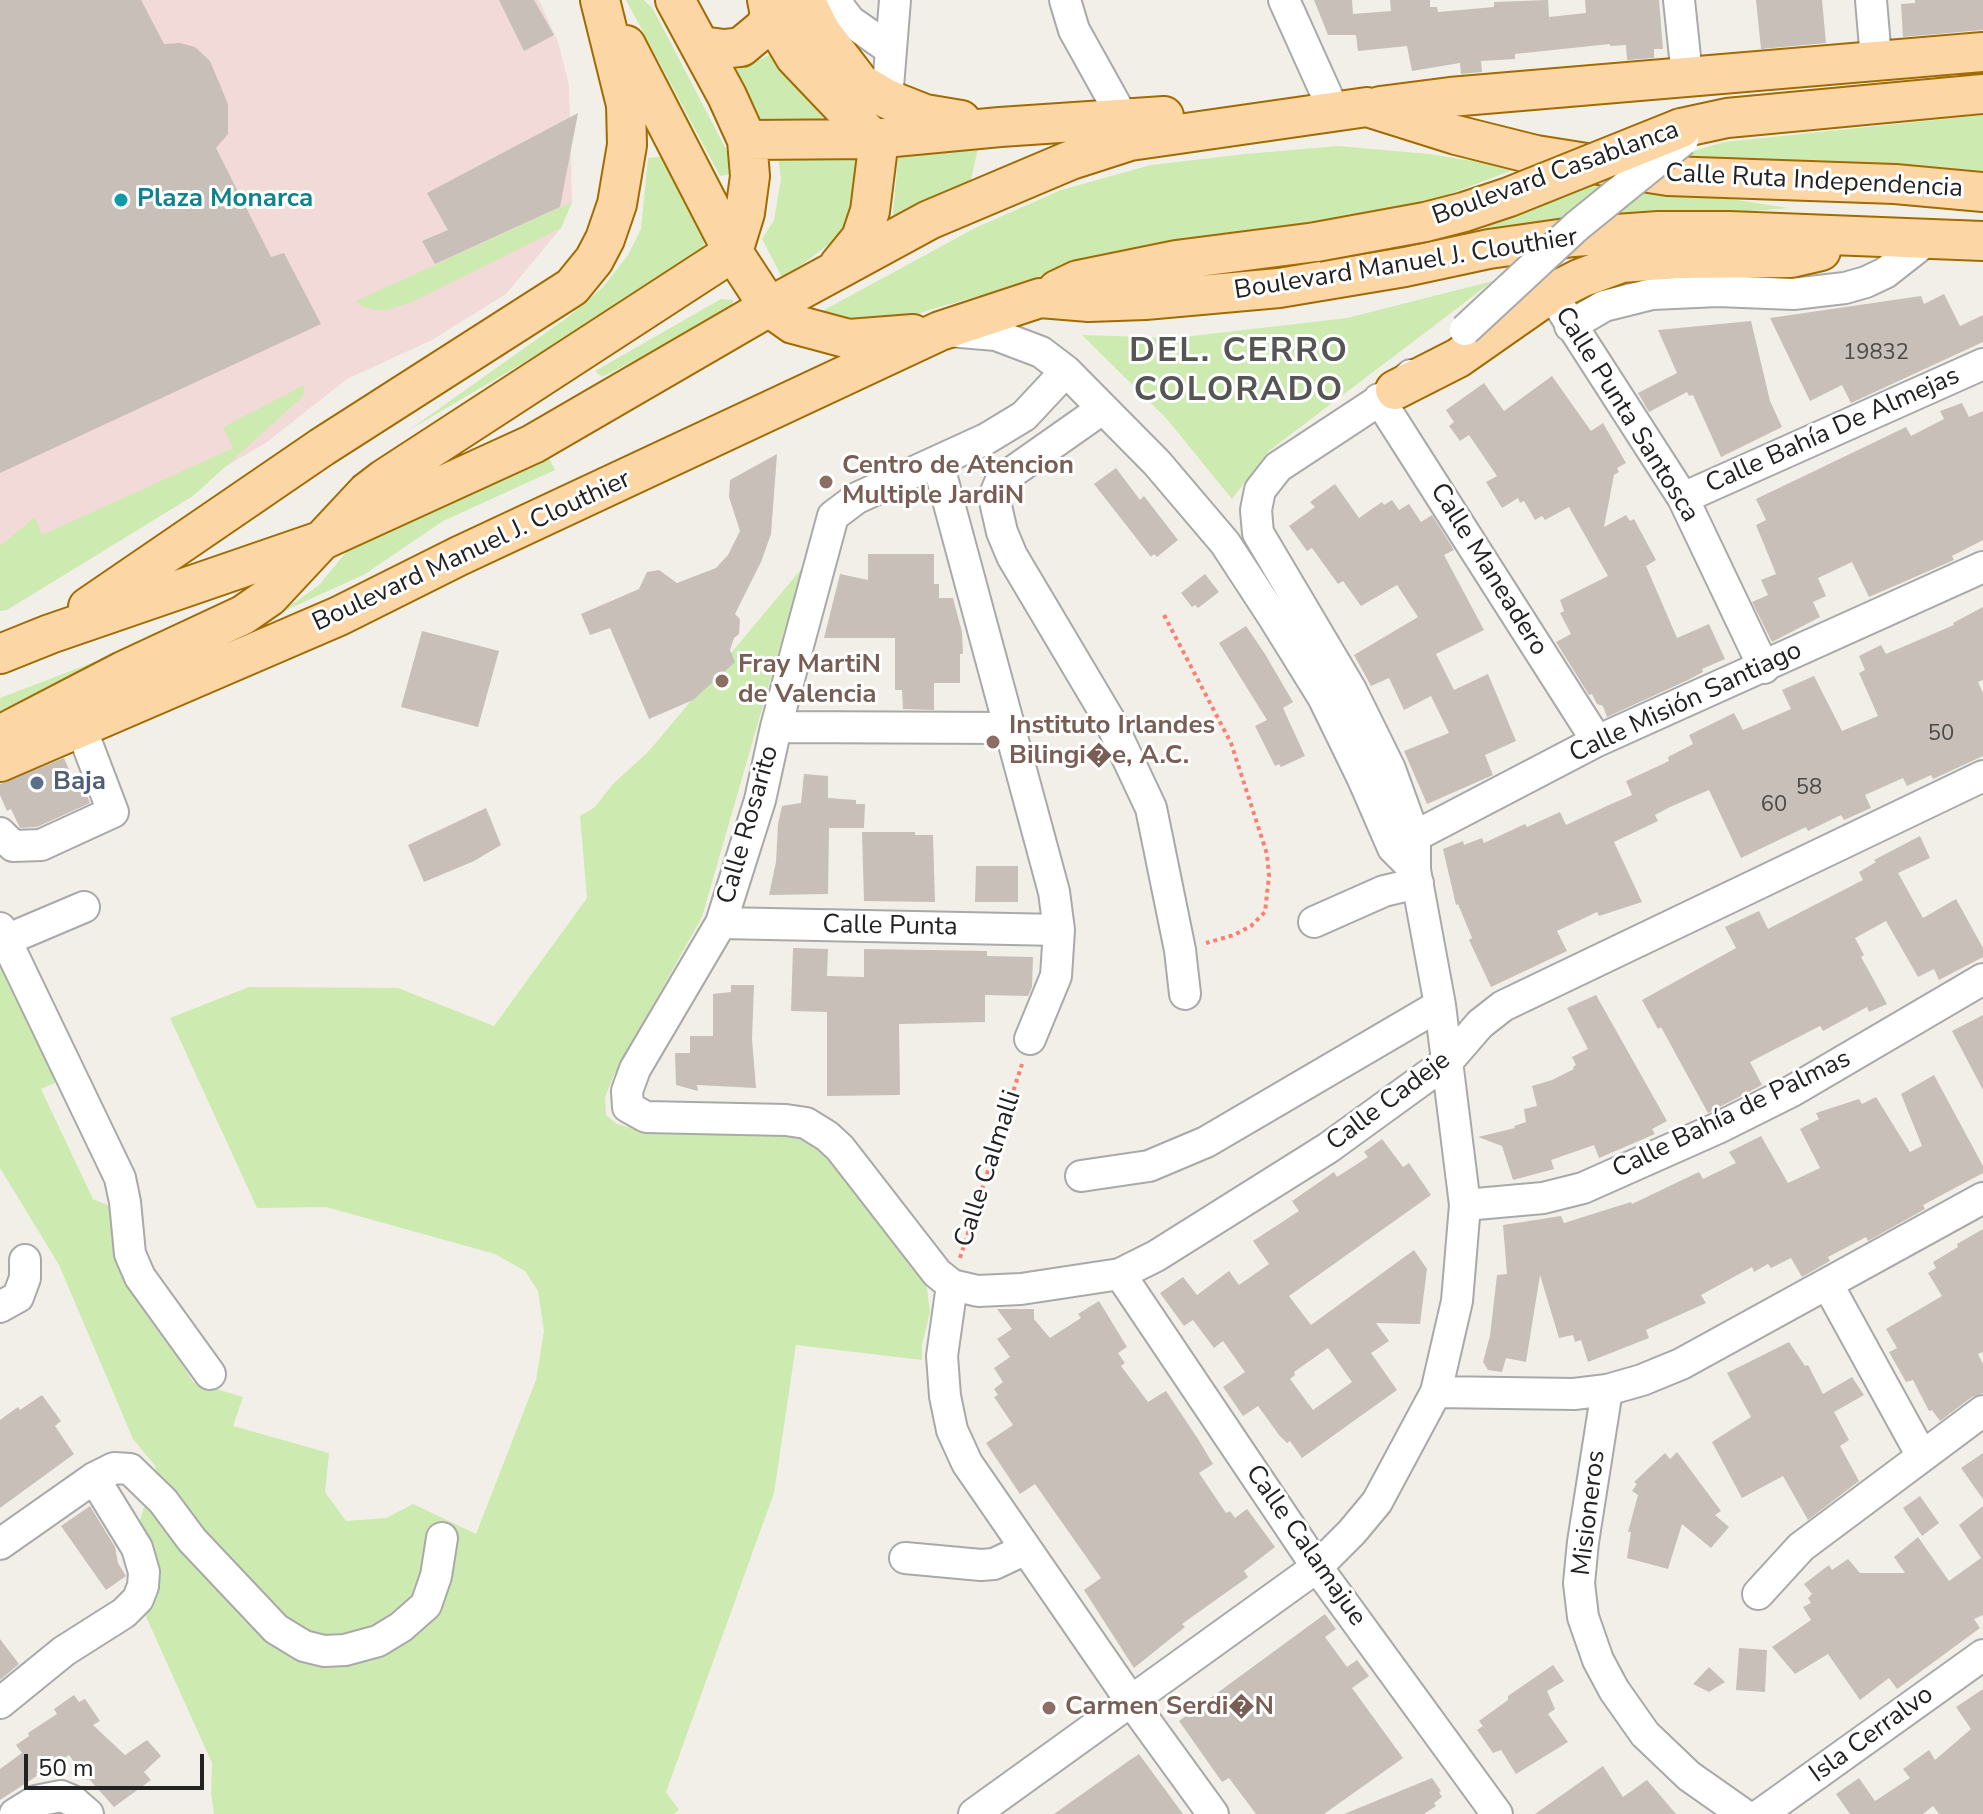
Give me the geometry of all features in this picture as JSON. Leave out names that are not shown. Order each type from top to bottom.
[{"type":"main road","name":"Boulevard Manuel J. Clouthier","points":[[601,0],[733,252],[769,307],[793,324],[849,339],[940,331]]},
{"type":"main road","points":[[50,634],[322,447],[572,287],[594,260],[605,239],[617,204],[627,145],[626,105],[601,0]]},
{"type":"main road","points":[[675,0],[747,140],[750,176],[745,213],[733,252]]},
{"type":"main road","points":[[805,0],[821,32],[860,83],[887,99],[925,114],[1000,127]]},
{"type":"main road","points":[[701,46],[724,49],[741,47],[765,27],[769,8]]},
{"type":"main road","points":[[769,8],[795,57],[873,139],[877,155],[870,211],[861,238],[832,272]]},
{"type":"main road","name":"Boulevard Casablanca","points":[[1350,109],[1450,97],[1983,52]]},
{"type":"main road","name":"Boulevard Casablanca","points":[[1040,298],[1078,280],[1176,260],[1316,242],[1464,212],[1727,118],[1983,94]]},
{"type":"main road","name":"Calle Ruta Independencia","points":[[1126,130],[1168,116],[1221,128],[1350,109],[1536,155],[1668,176],[1895,184],[1983,192]]},
{"type":"main road","points":[[747,140],[873,139],[1000,127],[1126,130]]},
{"type":"main road","name":"Boulevard Manuel J. Clouthier","points":[[0,654],[323,540],[533,444],[769,307],[929,220],[1071,160],[1126,130]]},
{"type":"main road","name":"Boulevard Manuel J. Clouthier","points":[[0,762],[311,629],[459,556],[940,331],[1040,298],[1089,302],[1145,300],[1279,288],[1489,249],[1602,235],[1729,231],[1877,237]]},
{"type":"main road","points":[[1387,395],[1458,358],[1551,293],[1622,263],[1675,259],[1791,258],[1877,237]]},
{"type":"main road","name":"Calle Ruta Independencia","points":[[1877,237],[1983,241]]},
{"type":"main road","name":"Boulevard Manuel J. Clouthier","points":[[0,735],[123,671],[243,615],[269,597],[367,492],[384,479],[733,252]]},
{"type":"street","points":[[838,0],[850,21],[890,49]]},
{"type":"street","points":[[887,99],[895,0]]},
{"type":"street","points":[[1065,0],[1074,30],[1126,130]]},
{"type":"street","points":[[1284,0],[1350,109]]},
{"type":"street","points":[[1679,0],[1687,76]]},
{"type":"street","points":[[1871,0],[1876,59]]},
{"type":"street","points":[[974,1814],[1317,1567],[1377,1502],[1436,1392],[1457,1301],[1465,1205],[1440,1005],[1417,877],[1404,843],[1390,769],[1351,690],[1258,533],[1256,510],[1260,490],[1278,467],[1387,395],[1465,330],[1682,134]]},
{"type":"street","points":[[1570,326],[1604,306],[1652,294],[1718,291],[1793,294],[1845,288],[1885,273],[1931,237]]},
{"type":"street","name":"Calle Punta Santosca","points":[[1551,293],[1683,498],[1764,668]]},
{"type":"street","points":[[940,331],[996,335],[1041,352],[1066,371],[1157,463],[1225,543],[1323,697],[1363,779],[1404,843]]},
{"type":"street","name":"Calle Bahía De Almejas","points":[[1683,498],[1983,364]]},
{"type":"street","name":"Calle Rosarito","points":[[952,1285],[937,1273],[840,1148],[806,1123],[646,1117],[628,1107],[627,1091],[635,1069],[721,923],[760,800],[776,727],[833,516],[857,498],[938,463],[1024,416],[1066,371]]},
{"type":"street","name":"Calle Maneadero","points":[[1387,395],[1597,741]]},
{"type":"street","points":[[1102,409],[1001,480],[994,497],[1002,532],[1012,556],[1110,721],[1151,808],[1180,950],[1185,994]]},
{"type":"street","points":[[938,463],[1054,892],[1059,930],[1056,976],[1030,1039]]},
{"type":"street","name":"Calle Misión Santiago","points":[[1404,843],[1597,741],[1983,567]]},
{"type":"street","points":[[776,727],[1011,728]]},
{"type":"street","points":[[0,833],[13,846],[41,845],[113,812],[81,728]]},
{"type":"street","name":"Calle Cadeje","points":[[952,1285],[978,1291],[1021,1289],[1120,1274],[1156,1256],[1328,1148],[1448,1061],[1480,1024],[1503,1006],[1983,776]]},
{"type":"street","points":[[1314,922],[1417,877]]},
{"type":"street","points":[[84,907],[3,934],[120,1178],[130,1254],[140,1277],[210,1374]]},
{"type":"street","name":"Calle Punta","points":[[721,923],[1059,930]]},
{"type":"street","name":"Calle Bahía de Palmas","points":[[1465,1205],[1543,1198],[1597,1182],[1792,1091],[1983,979]]},
{"type":"street","points":[[1081,1176],[1149,1166],[1206,1142],[1440,1005]]},
{"type":"street","points":[[1436,1392],[1574,1394],[1607,1390],[1642,1380],[1681,1364],[1983,1198]]},
{"type":"street","points":[[0,1307],[18,1297],[25,1278],[25,1260]]},
{"type":"street","name":"Calle Calamajue","points":[[1120,1274],[1317,1567],[1497,1814]]},
{"type":"street","points":[[952,1285],[942,1356],[945,1396],[952,1430],[967,1463],[1213,1814]]},
{"type":"street","points":[[1828,1285],[1922,1456]]},
{"type":"street","name":"Misioneros","points":[[1607,1390],[1583,1542],[1579,1583],[1583,1617],[1598,1660],[1614,1690],[1645,1734],[1689,1776],[1743,1814]]},
{"type":"street","points":[[1758,1594],[1801,1547],[1983,1411]]},
{"type":"street","points":[[0,1544],[104,1473],[130,1469],[163,1501],[192,1540],[276,1629],[304,1646],[324,1651],[345,1650],[378,1641],[401,1627],[426,1605],[436,1576],[442,1538]]},
{"type":"street","points":[[0,1703],[64,1651],[124,1613],[138,1599],[144,1572],[137,1548],[104,1473]]},
{"type":"street","points":[[905,1558],[981,1565],[994,1564],[1026,1549]]},
{"type":"street","name":"Isla Cerralvo","points":[[1761,1814],[1983,1655]]},
{"type":"street","points":[[15,1814],[36,1801],[61,1796],[73,1801],[88,1814]]},
{"type":"path","points":[[1164,615],[1231,743],[1267,854],[1269,876],[1265,912],[1251,926],[1234,935],[1180,950]]},
{"type":"path","name":"Calle Calmalli","points":[[952,1285],[1030,1039]]},
{"type":"shaded area","name":"Plaza Monarca","points":[[0,0],[539,0],[558,42],[569,85],[572,202],[561,228],[506,294],[432,340],[347,379],[267,442],[0,600]]},
{"type":"green space","points":[[626,0],[644,0],[653,9],[728,153],[732,174],[720,176]]},
{"type":"green space","points":[[770,55],[830,126],[791,132],[760,119],[736,70]]},
{"type":"green space","points":[[1983,115],[1983,171],[1897,164],[1709,164],[1664,160],[1724,142]]},
{"type":"green space","points":[[979,144],[970,184],[892,224],[899,148]]},
{"type":"green space","points":[[1338,146],[1429,154],[1518,168],[1418,206],[1115,258],[898,321],[865,326],[813,316],[975,228],[1061,190],[1151,165]]},
{"type":"green space","points":[[855,152],[860,173],[845,232],[783,279],[762,239],[774,220],[781,179],[778,156]]},
{"type":"green space","points":[[670,156],[705,236],[703,249],[692,264],[409,430],[568,317],[603,287],[628,255],[641,229],[648,158]]},
{"type":"green space","points":[[1587,177],[1789,208],[1472,234]]},
{"type":"green space","points":[[572,202],[561,228],[410,303],[375,310],[356,301]]},
{"type":"green space","points":[[1493,281],[1269,451],[1232,499],[1166,418],[1082,335],[1175,338],[1347,318]]},
{"type":"green space","points":[[721,299],[733,300],[732,311],[602,377],[595,371]]},
{"type":"green space","points":[[304,385],[301,398],[193,496],[7,610],[0,611],[0,546],[35,517],[42,535],[233,448],[223,427]]},
{"type":"green space","points":[[548,456],[555,470],[443,521],[365,574],[280,613],[319,585],[347,551]]},
{"type":"green space","points":[[803,567],[702,917],[613,1077],[605,1097],[606,1115],[617,1124],[635,1129],[793,1133],[821,1148],[926,1281],[930,1312],[922,1345],[922,1360],[796,1345],[774,1493],[666,1792],[679,1810],[674,1814],[214,1814],[212,1763],[138,1599],[138,1527],[156,1467],[133,1439],[59,1265],[0,1168],[0,956],[64,1079],[41,1089],[93,1199],[112,1207],[150,1312],[193,1382],[243,1397],[233,1426],[329,1453],[325,1492],[346,1521],[386,1518],[413,1504],[476,1534],[536,1380],[544,1331],[538,1291],[525,1271],[495,1254],[326,1207],[257,1208],[170,1018],[249,987],[398,988],[494,1026],[587,898],[580,816],[595,807],[613,784],[649,751]]},
{"type":"green space","points":[[191,625],[0,711],[0,698]]},
{"type":"building","name":"Plaza Monarca","points":[[0,0],[141,0],[164,44],[180,43],[195,47],[210,61],[228,104],[228,134],[216,148],[271,257],[284,253],[321,324],[0,473]]},
{"type":"building","points":[[499,0],[534,0],[554,35],[524,51]]},
{"type":"building","points":[[1314,0],[1352,0],[1353,14],[1391,11],[1390,0],[1430,0],[1430,7],[1437,7],[1438,12],[1494,7],[1494,2],[1548,0],[1549,17],[1586,13],[1585,0],[1659,0],[1663,49],[1654,49],[1654,58],[1627,60],[1626,45],[1610,44],[1515,54],[1515,59],[1481,61],[1482,72],[1461,74],[1460,63],[1412,71],[1407,46],[1358,51],[1356,35],[1328,35]]},
{"type":"building","points":[[1756,0],[1822,0],[1826,43],[1761,49]]},
{"type":"building","points":[[1915,0],[1983,0],[1983,30],[1903,37],[1901,4],[1915,3]]},
{"type":"building","points":[[578,113],[560,207],[435,264],[422,241],[448,230],[427,193]]},
{"type":"building","points":[[1944,294],[1960,326],[1983,315],[1983,342],[1851,403],[1842,385],[1810,401],[1770,318],[1921,296],[1924,304]]},
{"type":"building","points":[[1751,321],[1770,401],[1782,427],[1721,457],[1693,395],[1689,396],[1687,392],[1649,412],[1638,393],[1677,373],[1658,330]]},
{"type":"building","points":[[1552,376],[1591,431],[1603,423],[1626,463],[1617,468],[1619,472],[1614,475],[1604,527],[1626,515],[1630,521],[1634,519],[1656,560],[1646,566],[1677,638],[1709,624],[1725,659],[1702,669],[1703,672],[1688,680],[1607,717],[1603,706],[1597,704],[1592,694],[1589,695],[1556,642],[1571,634],[1560,613],[1564,611],[1560,600],[1608,576],[1569,507],[1545,520],[1542,516],[1535,520],[1524,501],[1520,503],[1518,498],[1502,508],[1486,482],[1497,476],[1469,435],[1460,441],[1449,426],[1454,422],[1446,410],[1484,383],[1504,411]]},
{"type":"building","points":[[1962,403],[1969,417],[1983,411],[1983,540],[1952,556],[1954,560],[1869,597],[1852,562],[1818,578],[1826,596],[1813,602],[1820,617],[1772,642],[1752,602],[1768,595],[1761,580],[1776,574],[1756,525],[1766,520],[1756,499],[1906,427],[1911,436],[1944,419],[1940,411]]},
{"type":"building","points":[[777,454],[771,534],[735,614],[740,619],[739,634],[730,650],[735,662],[693,700],[649,719],[610,628],[590,635],[581,614],[639,589],[647,572],[659,570],[677,583],[716,568],[728,555],[740,531],[729,497],[730,480]]},
{"type":"building","points":[[1116,468],[1140,500],[1144,496],[1178,540],[1157,557],[1154,554],[1151,557],[1094,484]]},
{"type":"building","points":[[1335,484],[1359,518],[1382,502],[1384,505],[1392,500],[1399,510],[1409,504],[1421,522],[1432,515],[1454,550],[1444,555],[1484,630],[1436,654],[1454,690],[1488,674],[1516,741],[1485,755],[1493,775],[1427,804],[1404,751],[1449,733],[1431,696],[1404,710],[1389,678],[1371,686],[1354,655],[1418,617],[1397,585],[1361,606],[1343,581],[1338,584],[1312,548],[1307,551],[1289,526],[1315,507],[1310,502]]},
{"type":"building","points":[[868,554],[934,554],[934,584],[939,584],[939,598],[953,598],[962,632],[960,683],[934,683],[934,710],[903,709],[902,690],[895,690],[895,638],[824,638],[840,574],[868,580]]},
{"type":"building","points":[[1205,574],[1219,592],[1198,608],[1195,605],[1192,607],[1181,593]]},
{"type":"building","points":[[1983,607],[1983,680],[1978,682],[1983,693],[1983,756],[1933,779],[1931,775],[1907,786],[1903,778],[1865,795],[1871,808],[1844,820],[1841,815],[1808,831],[1806,827],[1741,858],[1709,790],[1670,807],[1655,815],[1658,821],[1614,842],[1642,902],[1599,916],[1597,912],[1557,931],[1567,951],[1491,987],[1456,905],[1443,849],[1482,838],[1484,843],[1560,812],[1566,825],[1632,795],[1626,781],[1669,761],[1668,757],[1693,744],[1689,735],[1734,713],[1743,730],[1791,709],[1782,690],[1814,676],[1842,731],[1878,716],[1859,673],[1865,670],[1859,656],[1881,645],[1886,654],[1954,625]]},
{"type":"building","points":[[1246,626],[1293,702],[1283,708],[1305,756],[1281,767],[1279,764],[1275,766],[1255,726],[1267,720],[1219,643]]},
{"type":"building","points":[[422,631],[499,651],[478,727],[401,707]]},
{"type":"building","points":[[64,758],[77,788],[83,785],[90,803],[37,827],[20,828],[11,809],[7,811],[0,795],[0,784]]},
{"type":"building","points":[[804,774],[828,776],[828,798],[856,800],[856,804],[865,804],[864,828],[829,828],[828,894],[769,895],[782,806],[801,803]]},
{"type":"building","points":[[486,808],[501,845],[474,861],[424,882],[408,845]]},
{"type":"building","points":[[862,832],[933,835],[935,902],[864,901]]},
{"type":"building","points":[[1920,836],[1930,858],[1898,873],[1923,918],[1956,899],[1983,948],[1983,957],[1939,980],[1934,969],[1918,977],[1886,921],[1855,938],[1864,955],[1861,957],[1887,1004],[1869,1012],[1867,1007],[1823,1031],[1820,1026],[1750,1062],[1762,1085],[1708,1113],[1661,1027],[1658,1029],[1642,1000],[1736,948],[1725,927],[1759,911],[1768,929],[1863,880],[1859,872],[1876,862],[1874,860]]},
{"type":"building","points":[[976,866],[1018,866],[1018,902],[975,902]]},
{"type":"building","points":[[793,948],[828,949],[827,976],[864,977],[864,949],[987,951],[987,956],[1033,957],[1032,987],[1028,996],[985,995],[985,1022],[899,1024],[900,1095],[827,1096],[827,1012],[791,1011]]},
{"type":"building","points":[[731,985],[754,985],[752,1039],[756,1088],[697,1085],[698,1091],[676,1085],[675,1053],[690,1053],[690,1036],[713,1036],[713,994],[731,992]]},
{"type":"building","points":[[1596,995],[1667,1121],[1652,1129],[1655,1134],[1599,1158],[1594,1145],[1551,1160],[1554,1169],[1513,1180],[1502,1146],[1478,1137],[1515,1128],[1526,1122],[1524,1109],[1537,1106],[1532,1086],[1574,1069],[1576,1065],[1572,1057],[1588,1049],[1567,1008]]},
{"type":"building","points":[[1983,1015],[1983,1090],[1952,1031]]},
{"type":"building","points":[[1934,1075],[1983,1166],[1983,1173],[1923,1205],[1925,1209],[1868,1241],[1866,1237],[1828,1257],[1830,1261],[1802,1277],[1791,1258],[1771,1268],[1768,1264],[1754,1272],[1752,1267],[1701,1295],[1706,1303],[1646,1330],[1649,1338],[1588,1362],[1581,1340],[1575,1342],[1573,1335],[1559,1338],[1540,1275],[1526,1362],[1506,1358],[1502,1372],[1488,1370],[1483,1362],[1490,1336],[1497,1275],[1507,1274],[1503,1225],[1561,1216],[1564,1223],[1632,1204],[1699,1172],[1703,1179],[1736,1163],[1729,1152],[1761,1136],[1788,1183],[1820,1168],[1800,1129],[1819,1119],[1816,1113],[1859,1099],[1862,1104],[1876,1097],[1910,1152],[1922,1146],[1901,1094]]},
{"type":"building","points":[[1382,1139],[1403,1167],[1409,1163],[1431,1195],[1289,1296],[1311,1325],[1414,1250],[1427,1269],[1420,1324],[1376,1323],[1389,1341],[1371,1353],[1397,1390],[1302,1458],[1290,1441],[1287,1443],[1279,1435],[1258,1406],[1243,1416],[1223,1387],[1245,1372],[1223,1341],[1214,1348],[1193,1320],[1184,1326],[1160,1293],[1183,1277],[1197,1295],[1229,1271],[1239,1285],[1269,1264],[1253,1241],[1299,1211],[1292,1201],[1334,1172],[1337,1177],[1368,1157],[1364,1152]],"holes":[[[1328,1348],[1352,1382],[1313,1410],[1290,1379],[1294,1372]]]},
{"type":"building","points":[[1983,1229],[1983,1352],[1978,1354],[1983,1364],[1983,1393],[1972,1397],[1940,1421],[1932,1410],[1929,1411],[1913,1380],[1906,1382],[1889,1352],[1897,1348],[1886,1329],[1942,1296],[1928,1273],[1936,1268],[1933,1262]]},
{"type":"building","points":[[1099,1301],[1127,1347],[1118,1353],[1125,1363],[1121,1366],[1148,1402],[1166,1391],[1213,1464],[1199,1473],[1226,1513],[1230,1511],[1235,1518],[1247,1509],[1275,1547],[1244,1571],[1248,1577],[1182,1624],[1185,1627],[1134,1668],[1084,1590],[1101,1578],[1035,1484],[1020,1494],[986,1443],[1013,1425],[994,1397],[998,1395],[994,1389],[1003,1382],[994,1368],[1010,1357],[997,1339],[1012,1329],[997,1309],[1034,1309],[1034,1319],[1050,1338],[1081,1318],[1078,1314]]},
{"type":"building","points":[[1789,1342],[1805,1366],[1808,1365],[1823,1394],[1852,1377],[1864,1395],[1834,1412],[1849,1440],[1840,1446],[1859,1481],[1808,1520],[1783,1476],[1742,1498],[1712,1442],[1751,1417],[1727,1373]]},
{"type":"building","points":[[42,1395],[61,1421],[55,1426],[74,1454],[0,1508],[0,1420]]},
{"type":"building","points":[[1677,1452],[1721,1511],[1715,1515],[1729,1527],[1711,1548],[1682,1524],[1668,1569],[1627,1558],[1631,1532],[1628,1532],[1638,1495],[1632,1491],[1637,1484],[1634,1482],[1665,1453],[1670,1459]]},
{"type":"building","points":[[1983,1453],[1983,1499],[1961,1468]]},
{"type":"building","points":[[1920,1496],[1939,1523],[1922,1536],[1903,1508]]},
{"type":"building","points":[[90,1506],[115,1547],[118,1563],[126,1576],[106,1590],[61,1526]]},
{"type":"building","points":[[1983,1506],[1983,1615],[1974,1619],[1980,1628],[1897,1689],[1889,1678],[1860,1700],[1828,1654],[1795,1674],[1772,1647],[1811,1620],[1803,1607],[1811,1603],[1808,1598],[1812,1594],[1804,1584],[1829,1565],[1832,1570],[1848,1559],[1860,1573],[1905,1573],[1894,1557],[1918,1537],[1949,1581],[1981,1558],[1959,1525]]},
{"type":"building","points":[[1325,1614],[1336,1629],[1325,1637],[1347,1667],[1357,1660],[1369,1676],[1352,1688],[1403,1758],[1324,1814],[1256,1814],[1229,1778],[1222,1782],[1179,1721]]},
{"type":"building","points":[[0,1639],[19,1664],[0,1680]]},
{"type":"building","points":[[1739,1648],[1767,1650],[1765,1692],[1736,1690]]},
{"type":"building","points":[[1553,1665],[1564,1681],[1547,1691],[1555,1709],[1548,1714],[1568,1742],[1516,1774],[1501,1750],[1493,1753],[1477,1730],[1483,1726],[1479,1721],[1508,1700],[1508,1696]]},
{"type":"building","points":[[1709,1667],[1725,1682],[1709,1692],[1693,1684]]},
{"type":"building","points":[[1983,1689],[1983,1814],[1939,1814],[1933,1806],[1923,1814],[1850,1814],[1836,1794],[1859,1778],[1875,1801],[1910,1778],[1903,1769],[1929,1750],[1935,1760],[1971,1729],[1956,1707]]},
{"type":"building","points":[[74,1695],[79,1702],[85,1699],[100,1721],[93,1725],[125,1755],[147,1740],[161,1756],[144,1772],[151,1780],[114,1807],[87,1780],[69,1755],[0,1800],[0,1769],[22,1753],[16,1745],[57,1714],[54,1709]]},
{"type":"building","points":[[1139,1754],[1183,1814],[1054,1814],[1130,1760]]},
{"type":"building","points":[[1603,1766],[1623,1797],[1647,1780],[1676,1814],[1535,1814]]},
{"type":"building","points":[[1432,1778],[1442,1797],[1434,1803],[1436,1806],[1424,1814],[1344,1814]]},
{"type":"place","name":"Plaza Monarca","points":[[121,200]]},
{"type":"place","name":"Centro de Atencion Multiple JardiN","points":[[826,482]]},
{"type":"place","name":"Fray MartiN de Valencia","points":[[722,681]]},
{"type":"place","name":"Instituto Irlandes Bilingi�e, A.C.","points":[[993,742]]},
{"type":"place","name":"Baja","points":[[37,783]]},
{"type":"place","name":"Carmen Serdi�N","points":[[1049,1708]]},
{"type":"district","name":"DEL. CERRO COLORADO","points":[[1239,372]]}]
